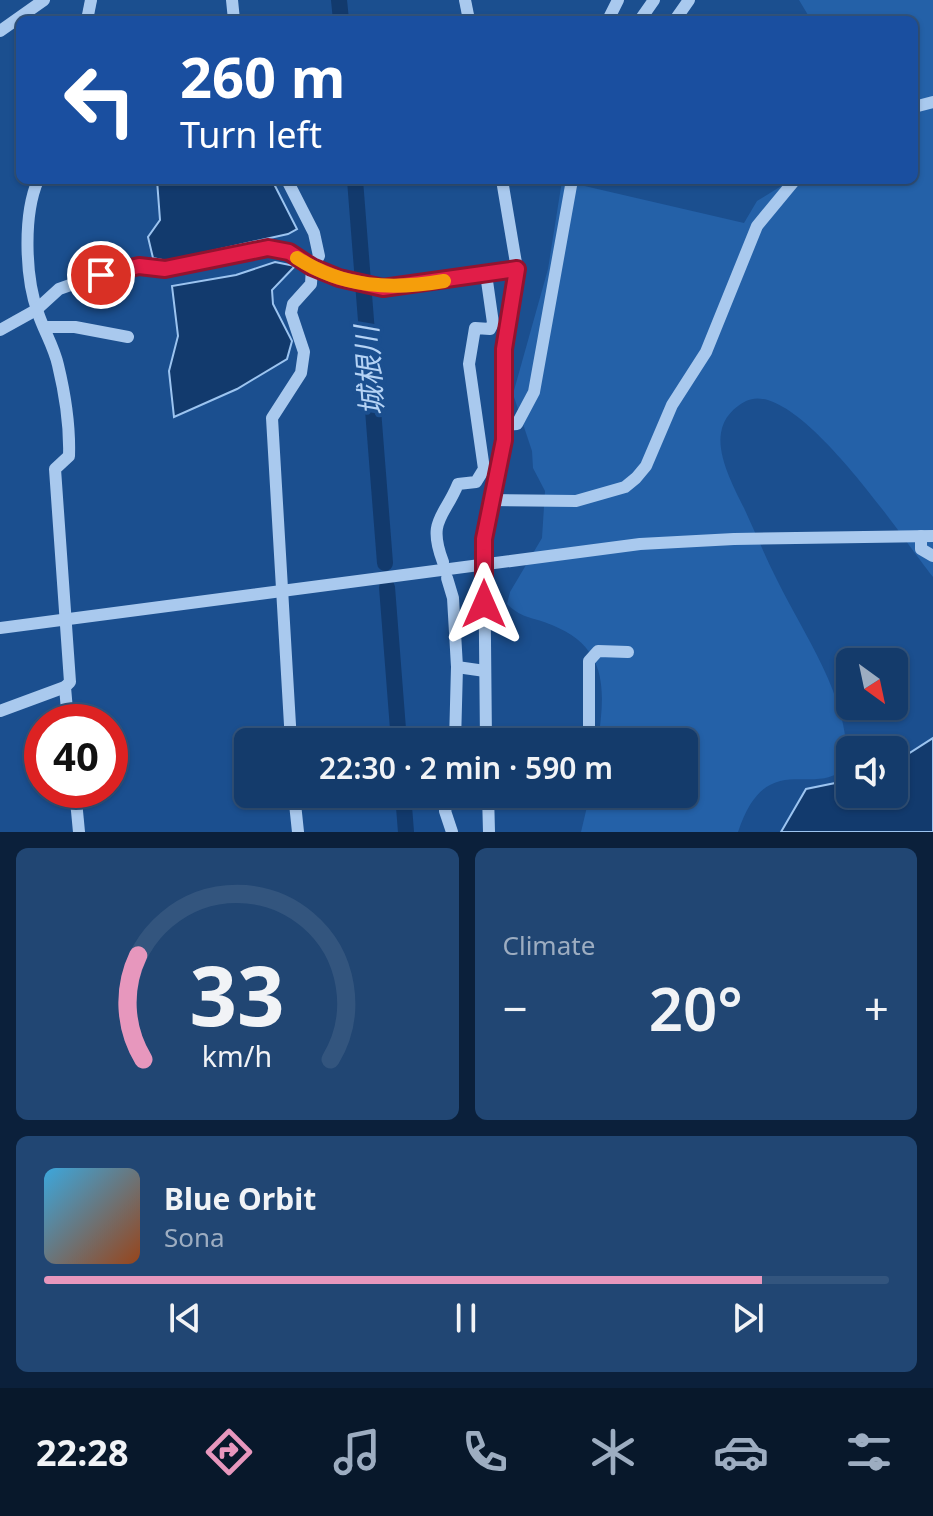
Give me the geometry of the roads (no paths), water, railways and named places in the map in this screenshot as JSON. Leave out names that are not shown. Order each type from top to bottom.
[{"type":"street","points":[[21,16],[44,0]]},
{"type":"street","points":[[0,711],[65,687],[70,682],[55,469],[69,456],[70,433],[58,362],[36,310],[27,230],[37,184]]},
{"type":"street","points":[[289,184],[318,247],[319,256],[312,267],[311,284],[293,304],[291,313],[304,352],[301,373],[272,418],[290,728]]},
{"type":"street","points":[[486,728],[484,564],[491,500],[502,456],[505,425],[504,349],[517,269],[503,184]]},
{"type":"street","points":[[505,425],[517,424],[522,419],[534,392],[571,184]]},
{"type":"street","points":[[491,500],[576,501],[625,487],[636,478],[646,466],[672,405],[706,352],[757,226],[792,184]]},
{"type":"street","points":[[0,330],[36,310],[59,289],[121,267],[165,269],[268,248],[289,252],[312,267],[383,288],[517,269]]},
{"type":"street","points":[[443,562],[434,533],[441,511],[456,493],[458,484],[476,482],[484,469],[469,364],[475,328],[490,329],[493,323],[486,274]]},
{"type":"street","points":[[44,327],[75,327],[128,337]]},
{"type":"street","points":[[0,628],[679,541],[927,536],[921,549],[933,556]]},
{"type":"street","points":[[447,578],[453,598],[457,667],[455,728]]},
{"type":"street","points":[[589,728],[589,661],[598,651],[628,652]]},
{"type":"street","points":[[457,667],[485,671]]},
{"type":"street","points":[[65,687],[66,704]]},
{"type":"street","points":[[77,808],[79,832]]},
{"type":"street","points":[[295,808],[298,832]]},
{"type":"street","points":[[446,808],[452,832]]},
{"type":"street","points":[[488,808],[489,832]]},
{"type":"waterway","name":"城根川","points":[[339,0],[341,16]]},
{"type":"waterway","name":"城根川","points":[[355,184],[385,563]]},
{"type":"waterway","name":"城根川","points":[[387,587],[398,728]]},
{"type":"waterway","name":"城根川","points":[[404,808],[406,832]]}]
